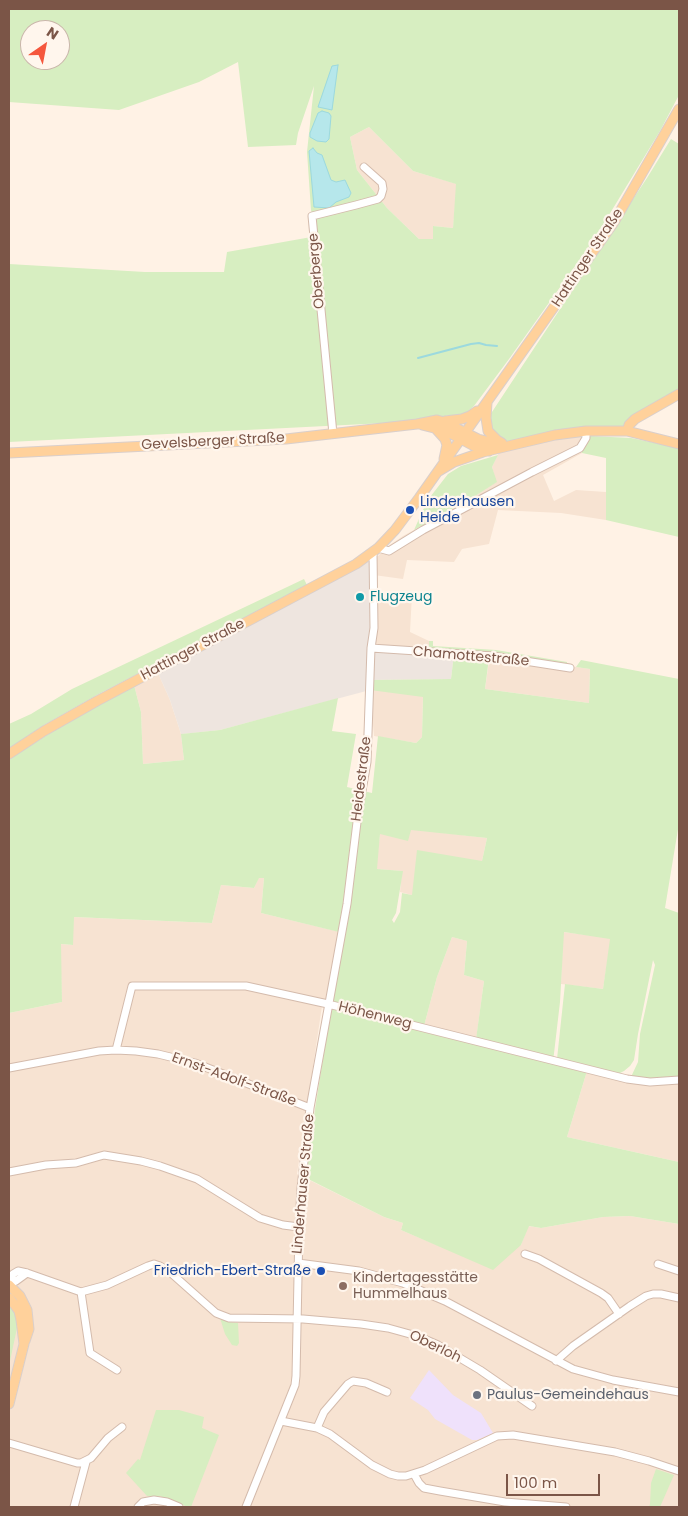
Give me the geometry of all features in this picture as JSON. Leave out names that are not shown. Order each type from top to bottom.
[{"type":"main road","name":"Hattinger Straße","points":[[9,754],[44,731],[97,701],[356,564],[376,550],[406,516],[614,222],[679,109]]},
{"type":"main road","points":[[627,432],[629,425],[635,419],[679,394]]},
{"type":"main road","points":[[444,421],[470,416],[484,405],[488,431],[497,440],[511,445]]},
{"type":"main road","name":"Gevelsberger Straße","points":[[9,453],[238,442],[333,434],[430,421],[444,421],[451,424],[474,446],[489,451]]},
{"type":"main road","name":"Gevelsberger Straße","points":[[417,424],[488,442],[511,445]]},
{"type":"main road","points":[[434,427],[441,433],[447,445],[444,462]]},
{"type":"main road","name":"Gevelsberger Straße","points":[[436,473],[454,462],[489,451],[555,435],[586,431],[627,432],[679,444]]},
{"type":"main road","points":[[9,1284],[20,1296],[27,1310],[29,1329],[9,1404]]},
{"type":"main road","points":[[9,1298],[19,1311],[24,1344]]},
{"type":"street","name":"Oberberge","points":[[333,434],[312,216],[378,199],[383,189],[382,184],[364,167]]},
{"type":"street","name":"Hattinger Straße","points":[[376,550],[389,551],[410,537],[515,480],[580,448],[586,438],[586,431]]},
{"type":"street","name":"Heidestraße","points":[[328,1004],[346,904],[367,762],[376,550]]},
{"type":"street","name":"Chamottestraße","points":[[371,648],[493,656],[570,668]]},
{"type":"street","name":"Höhenweg","points":[[116,1050],[132,986],[246,986],[328,1004],[627,1079],[650,1082],[679,1080]]},
{"type":"street","name":"Linderhauser Straße","points":[[246,1507],[294,1385],[301,1188],[310,1108],[328,1004]]},
{"type":"street","name":"Ernst-Adolf-Straße","points":[[9,1068],[96,1051],[116,1050],[158,1054],[195,1063],[310,1108]]},
{"type":"street","points":[[9,1172],[46,1165],[76,1163],[104,1155],[140,1161],[197,1179],[260,1218],[283,1225],[299,1227]]},
{"type":"street","points":[[525,1254],[539,1258],[601,1293],[608,1298],[619,1314]]},
{"type":"street","name":"Oberloh","points":[[81,1292],[107,1285],[154,1264],[171,1273],[216,1313],[229,1318],[361,1324],[388,1328],[417,1336],[438,1345],[480,1370],[532,1406]]},
{"type":"street","points":[[298,1264],[359,1271],[416,1288],[450,1304],[556,1361],[593,1375],[679,1392]]},
{"type":"street","points":[[658,1264],[679,1270]]},
{"type":"street","points":[[9,1284],[27,1273],[81,1292],[90,1353],[117,1370]]},
{"type":"street","points":[[556,1361],[573,1346],[640,1300],[653,1294],[679,1298]]},
{"type":"street","points":[[317,1428],[326,1410],[348,1384],[353,1381],[366,1383],[387,1392]]},
{"type":"street","points":[[280,1421],[317,1428],[330,1434],[372,1465],[398,1476],[414,1474],[493,1438],[513,1435],[615,1452],[679,1471]]},
{"type":"street","points":[[9,1443],[77,1463],[86,1462],[108,1438],[122,1427]]},
{"type":"street","points":[[74,1507],[86,1462]]},
{"type":"street","points":[[414,1474],[418,1483],[424,1488],[440,1492],[505,1502],[566,1507]]},
{"type":"street","points":[[138,1507],[143,1502],[154,1500],[167,1502],[179,1507]]},
{"type":"shaded area","points":[[369,127],[413,171],[457,184],[453,228],[433,226],[433,239],[419,239],[387,208],[357,170],[350,137]]},
{"type":"shaded area","points":[[585,435],[581,447],[582,453],[543,475],[554,501],[576,490],[606,492],[606,520],[561,513],[498,510],[489,544],[462,549],[454,562],[407,560],[403,579],[374,575],[373,559],[387,547],[496,482],[492,467],[499,452],[558,438]]},
{"type":"shaded area","points":[[369,559],[373,559],[371,648],[454,654],[451,679],[371,680],[370,690],[220,730],[182,734],[184,760],[181,734],[170,700],[158,673]]},
{"type":"shaded area","points":[[374,593],[412,594],[410,632],[429,641],[429,652],[371,648]]},
{"type":"shaded area","points":[[490,654],[590,669],[589,703],[485,689]]},
{"type":"shaded area","points":[[158,673],[170,700],[181,734],[184,760],[143,764],[141,712],[134,685]]},
{"type":"shaded area","points":[[370,690],[402,690],[423,696],[422,737],[416,743],[374,736]]},
{"type":"shaded area","points":[[410,829],[487,838],[482,861],[412,895],[400,892],[402,871],[376,869],[380,834]]},
{"type":"shaded area","points":[[259,877],[264,878],[261,913],[340,932],[327,999],[322,1006],[297,1174],[384,1217],[403,1223],[401,1230],[439,1246],[521,1245],[528,1226],[541,1228],[603,1217],[630,1216],[679,1224],[679,1507],[9,1507],[9,1013],[62,1002],[60,944],[73,945],[73,917],[212,923],[221,885],[254,888]]},
{"type":"shaded area","points":[[563,932],[611,938],[603,989],[561,984]]},
{"type":"shaded area","points":[[452,937],[467,941],[464,975],[484,981],[476,1040],[424,1026],[437,977]]},
{"type":"shaded area","points":[[587,1071],[648,1079],[679,1076],[679,1162],[567,1137]]},
{"type":"shaded area","points":[[429,1370],[453,1395],[481,1413],[493,1433],[477,1440],[472,1440],[435,1419],[428,1410],[410,1398]]},
{"type":"green space","points":[[9,9],[679,9],[679,95],[660,131],[595,238],[474,406],[462,414],[385,423],[9,442],[9,264],[145,272],[224,272],[227,252],[317,236],[311,210],[307,152],[314,86],[298,133],[296,145],[248,147],[238,62],[199,82],[119,110],[9,102]],"holes":[[[369,127],[413,171],[456,184],[453,228],[433,226],[433,239],[419,239],[387,208],[357,170],[350,137]]]},
{"type":"green space","points":[[671,139],[679,144],[679,391],[630,419],[622,427],[584,427],[508,442],[500,439],[490,427],[490,415]]},
{"type":"green space","points":[[590,436],[631,438],[679,448],[679,537],[606,520],[606,458],[582,453],[581,449]]},
{"type":"green space","points":[[498,455],[492,467],[497,482],[414,530],[427,501],[448,474],[461,466]]},
{"type":"green space","points":[[304,579],[307,585],[97,695],[44,725],[9,749],[9,724],[31,714],[72,689]]},
{"type":"green space","points":[[429,641],[433,641],[433,646],[496,650],[567,662],[567,665],[429,650]]},
{"type":"green space","points":[[454,654],[489,658],[485,689],[589,703],[590,669],[576,667],[581,660],[679,679],[679,823],[665,908],[679,913],[679,1076],[630,1079],[638,1062],[640,1034],[655,965],[653,960],[634,1060],[630,1066],[620,1073],[607,1072],[557,1059],[565,984],[603,989],[610,939],[564,932],[560,1002],[553,1062],[587,1071],[567,1137],[679,1162],[679,1224],[630,1216],[603,1217],[541,1228],[529,1226],[521,1245],[493,1270],[401,1230],[403,1223],[384,1217],[306,1178],[343,933],[261,913],[264,878],[259,878],[254,888],[221,885],[212,923],[74,917],[73,945],[61,944],[62,1002],[9,1013],[9,759],[68,722],[134,685],[141,712],[143,764],[184,760],[181,734],[220,730],[338,698],[332,731],[356,734],[347,787],[372,793],[378,736],[416,743],[422,737],[423,697],[370,690],[370,680],[451,679]],"holes":[[[411,830],[487,838],[482,861],[417,850],[412,895],[402,893],[400,912],[394,923],[392,920],[396,913],[403,871],[377,869],[380,834],[408,841]],[[452,937],[467,941],[464,975],[484,981],[476,1039],[424,1026],[437,977]]]},
{"type":"green space","points":[[9,1304],[17,1318],[17,1328],[9,1366]]},
{"type":"green space","points":[[220,1318],[238,1323],[239,1343],[237,1346],[232,1345],[225,1334]]},
{"type":"green space","points":[[156,1410],[179,1410],[204,1417],[202,1428],[219,1435],[191,1507],[160,1496],[147,1496],[126,1473],[138,1459],[140,1460]]},
{"type":"green space","points":[[656,1469],[674,1475],[660,1507],[649,1507],[651,1483]]},
{"type":"water","points":[[338,65],[332,110],[318,107],[332,66]]},
{"type":"water","points":[[322,111],[329,113],[331,116],[329,139],[326,142],[317,141],[310,137],[318,113]]},
{"type":"water","points":[[313,148],[322,155],[331,180],[336,182],[345,180],[351,193],[349,197],[336,202],[329,208],[314,207],[309,151]]},
{"type":"waterway","points":[[418,358],[471,344],[479,343],[497,346]]},
{"type":"place","name":"Linderhausen Heide","points":[[410,510]]},
{"type":"place","name":"Flugzeug","points":[[360,597]]},
{"type":"place","name":"Friedrich-Ebert-Straße","points":[[321,1271]]},
{"type":"place","name":"Kindertagesstätte Hummelhaus","points":[[343,1286]]},
{"type":"place","name":"Paulus-Gemeindehaus","points":[[477,1395]]}]
